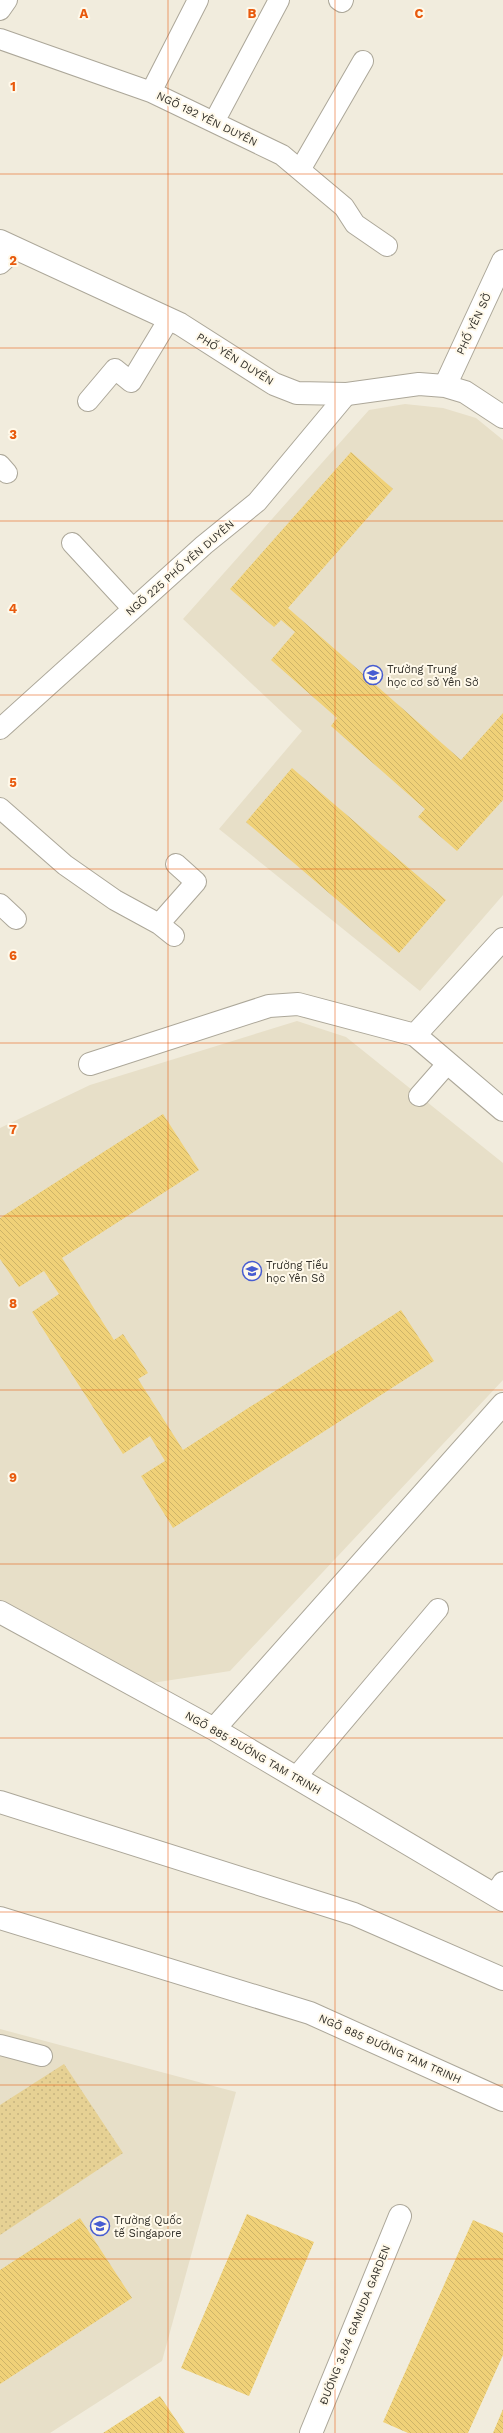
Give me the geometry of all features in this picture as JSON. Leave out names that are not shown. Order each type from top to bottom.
[{"type":"street","name":"PHỐ YÊN DUYÊN","points":[[8,245],[169,319],[274,384],[297,393],[347,394],[419,384],[445,386],[465,392],[503,416]]},
{"type":"street","name":"PHỐ YÊN SỞ","points":[[445,386],[503,261]]},
{"type":"street","points":[[415,1035],[503,939]]},
{"type":"street","points":[[90,1064],[269,1006],[298,1004],[415,1035],[503,1110]]},
{"type":"street","points":[[214,1729],[503,1404]]},
{"type":"street","name":"NGÕ 885 ĐƯỜNG TAM TRINH","points":[[0,1612],[214,1729],[500,1892]]},
{"type":"street","points":[[0,1802],[354,1914],[503,1979]]},
{"type":"street","name":"NGÕ 885 ĐƯỜNG TAM TRINH","points":[[0,1918],[310,2013],[503,2100]]},
{"type":"street","name":"ĐƯỜNG 3.8/4 GAMUDA GARDEN","points":[[311,2433],[400,2216]]},
{"type":"lane","points":[[0,10],[7,0]]},
{"type":"lane","points":[[151,92],[198,0]]},
{"type":"lane","points":[[214,122],[279,0]]},
{"type":"lane","points":[[339,0],[342,2],[343,0]]},
{"type":"lane","name":"NGÕ 192 YÊN DUYÊN","points":[[0,39],[151,92],[282,155],[344,207],[355,224],[387,246]]},
{"type":"lane","points":[[300,170],[363,62]]},
{"type":"lane","points":[[0,264],[8,245]]},
{"type":"lane","points":[[88,401],[115,369],[132,382],[169,319]]},
{"type":"lane","name":"NGÕ 225 PHỐ YÊN DUYÊN","points":[[0,729],[204,545],[257,502],[347,394]]},
{"type":"lane","points":[[72,543],[133,609]]},
{"type":"lane","points":[[0,808],[65,865],[115,900],[166,930],[196,882],[176,864]]},
{"type":"lane","points":[[0,904],[16,919]]},
{"type":"lane","points":[[419,1096],[448,1063]]},
{"type":"lane","points":[[296,1777],[438,1610]]},
{"type":"lane","points":[[0,2045],[42,2056]]},
{"type":"shaded area","name":"Trường Trung học cơ sở Yên Sở","points":[[405,404],[443,408],[476,418],[503,440],[503,895],[420,991],[219,829],[302,731],[183,619],[369,410]]},
{"type":"shaded area","name":"Trường Tiểu học Yên Sở","points":[[297,1021],[346,1037],[503,1163],[503,1380],[230,1671],[152,1683],[0,1604],[0,1128],[90,1085]]},
{"type":"shaded area","name":"Trường Quốc tế Singapore","points":[[0,2029],[236,2092],[162,2361],[50,2433],[0,2433]]},
{"type":"shaded area","points":[[64,2064],[123,2153],[0,2235],[0,2105]]},
{"type":"building","points":[[351,452],[393,489],[288,608],[461,760],[503,713],[503,800],[457,851],[418,817],[425,809],[331,726],[337,718],[271,660],[295,632],[281,620],[274,627],[230,589]]},
{"type":"building","points":[[292,768],[446,900],[399,953],[246,822]]},
{"type":"building","points":[[163,1114],[199,1170],[62,1258],[114,1340],[123,1334],[148,1373],[138,1379],[183,1450],[401,1310],[434,1361],[173,1528],[141,1476],[165,1461],[150,1436],[123,1454],[32,1312],[59,1294],[44,1271],[19,1287],[0,1259],[0,1218]]},
{"type":"building","points":[[247,2214],[314,2242],[249,2396],[181,2368]]},
{"type":"building","points":[[80,2218],[132,2298],[0,2384],[0,2270]]},
{"type":"building","points":[[473,2220],[503,2233],[503,2355],[468,2433],[408,2433],[383,2422]]},
{"type":"building","points":[[160,2396],[185,2433],[103,2433]]},
{"type":"building","points":[[503,2409],[503,2433],[493,2433]]},
{"type":"place","name":"Trường Trung học cơ sở Yên Sở","points":[[373,675]]},
{"type":"place","name":"Trường Tiểu học Yên Sở","points":[[252,1271]]},
{"type":"place","name":"Trường Quốc tế Singapore","points":[[100,2226]]}]
